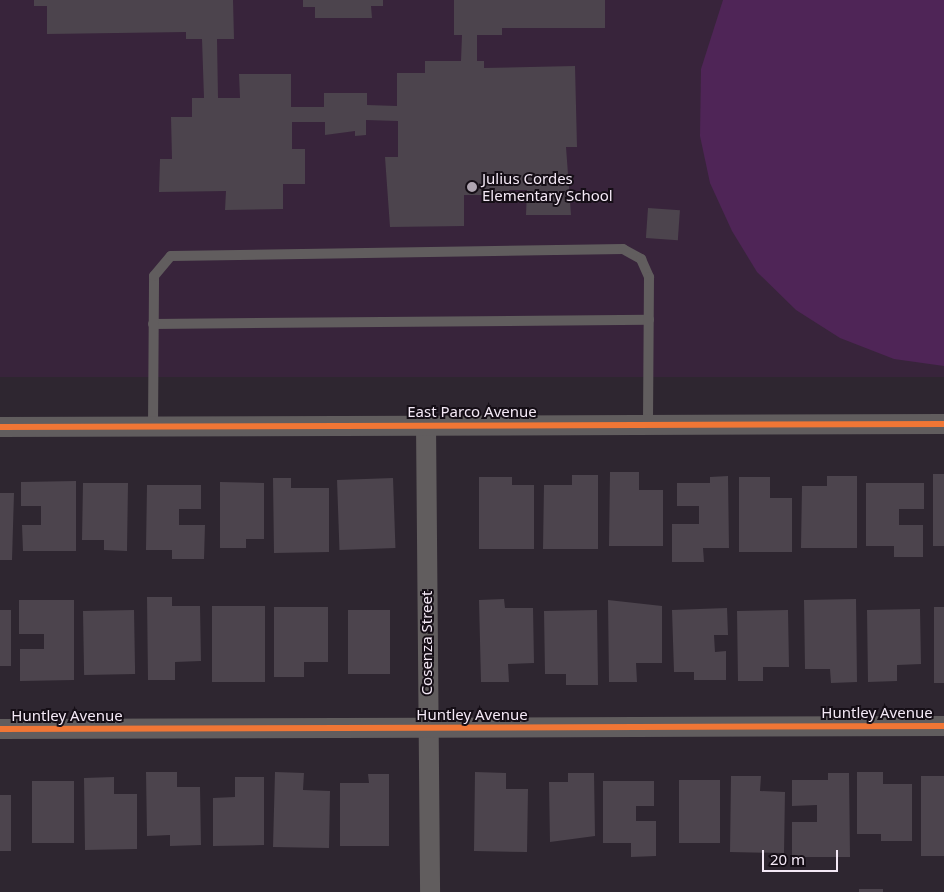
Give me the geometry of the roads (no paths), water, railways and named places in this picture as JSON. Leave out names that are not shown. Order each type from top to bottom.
[{"type":"street","name":"Cosenza Street","points":[[426,424],[427,727],[430,892]]},
{"type":"street","name":"East Parco Avenue","points":[[0,426],[944,424]]},
{"type":"street","name":"Huntley Avenue","points":[[0,729],[944,726]]},
{"type":"lane","points":[[153,427],[154,276],[172,256],[623,249],[641,259],[649,277],[648,424]]},
{"type":"lane","points":[[153,324],[649,320]]},
{"type":"place","name":"Julius Cordes Elementary School","points":[[472,187]]}]
